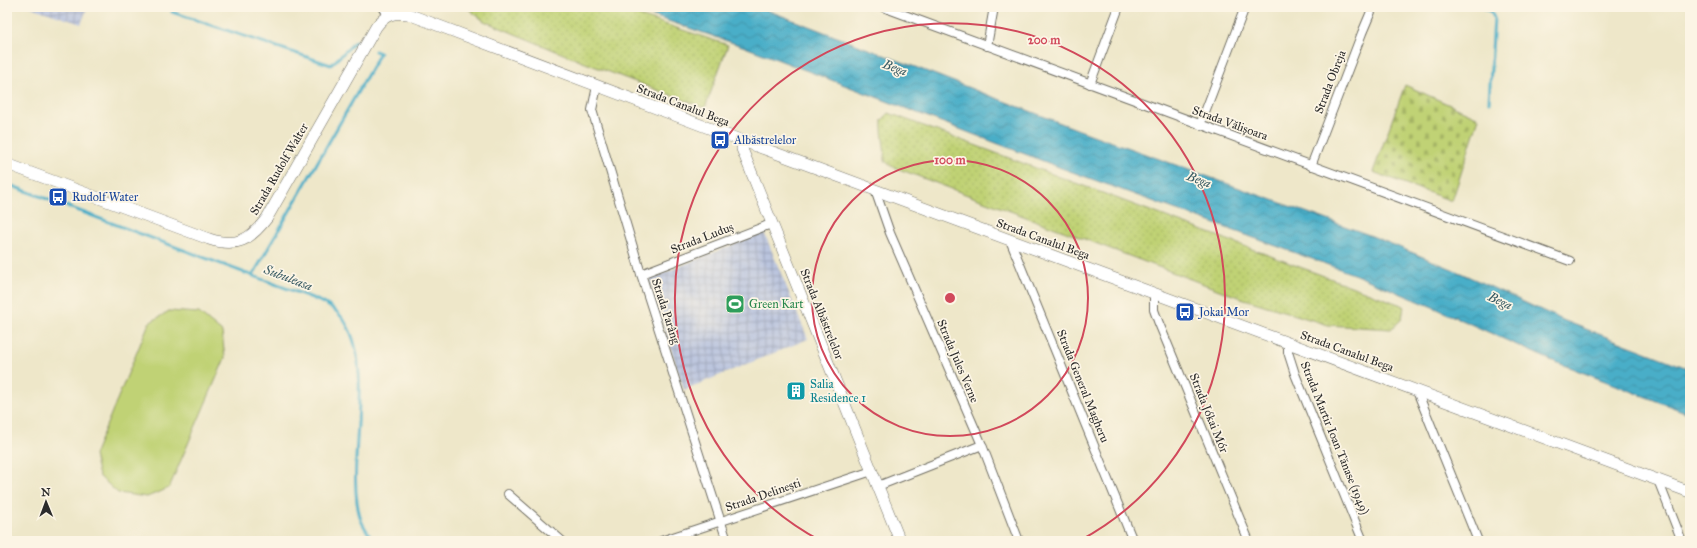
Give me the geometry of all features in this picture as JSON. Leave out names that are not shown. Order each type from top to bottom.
[{"type":"street","name":"Strada Vălișoara","points":[[882,7],[1570,261]]},
{"type":"street","points":[[987,46],[994,7]]},
{"type":"street","points":[[1090,84],[1119,7]]},
{"type":"street","points":[[1200,125],[1245,7]]},
{"type":"street","name":"Strada Obreja","points":[[1311,166],[1373,7]]},
{"type":"street","name":"Strada Canalul Bega","points":[[385,11],[408,14],[743,141],[1690,492]]},
{"type":"street","name":"Strada Rudolf Walter","points":[[7,164],[209,240],[221,243],[243,241],[251,236],[267,218],[385,11]]},
{"type":"street","name":"Strada Parâng","points":[[597,86],[592,110],[641,274],[726,541]]},
{"type":"street","name":"Strada Albăstrelelor","points":[[743,141],[742,149],[900,541]]},
{"type":"street","name":"Strada Jules Verne","points":[[875,190],[890,233],[982,445],[1019,541]]},
{"type":"street","name":"Strada Luduș","points":[[641,274],[772,224]]},
{"type":"street","name":"Strada General Magheru","points":[[1010,240],[1133,541]]},
{"type":"street","name":"Strada Jókai Mór","points":[[1154,294],[1154,310],[1158,321],[1248,541]]},
{"type":"street","name":"Strada Martir Ioan Tănase (1949)","points":[[1288,343],[1288,352],[1295,374],[1364,541]]},
{"type":"street","points":[[1417,391],[1478,541]]},
{"type":"street","points":[[878,486],[982,445]]},
{"type":"street","name":"Strada Delinești","points":[[662,541],[872,471]]},
{"type":"street","points":[[1658,480],[1682,541]]},
{"type":"street","points":[[508,494],[562,541]]},
{"type":"shaded area","points":[[30,7],[88,7],[81,24]]},
{"type":"shaded area","points":[[764,232],[808,339],[684,390],[649,279]]},
{"type":"green space","points":[[466,7],[613,7],[728,45],[705,108],[580,61],[484,21]]},
{"type":"green space","points":[[1405,85],[1479,118],[1452,201],[1373,172]]},
{"type":"green space","points":[[889,113],[1404,306],[1402,319],[1391,329],[1328,325],[1238,297],[891,166],[885,161],[882,125],[882,120]]},
{"type":"green space","points":[[169,311],[199,313],[222,332],[225,358],[169,488],[147,497],[118,493],[99,476],[94,455],[149,323]]},
{"type":"water","name":"Bega","points":[[627,7],[759,7],[1079,130],[1372,236],[1452,269],[1565,321],[1690,369],[1690,414],[1548,359],[1435,308],[1356,275],[1064,169],[745,47]]},
{"type":"waterway","points":[[1481,7],[1491,11],[1494,18],[1489,102]]},
{"type":"waterway","points":[[172,12],[331,65],[356,41]]},
{"type":"waterway","points":[[253,275],[380,53],[375,51]]},
{"type":"waterway","name":"Subuleasa","points":[[7,184],[319,301],[334,309],[350,331],[357,355],[359,412],[356,497],[361,520],[365,529],[374,541]]},
{"type":"place","name":"Albăstrelelor","points":[[720,140]]},
{"type":"place","name":"Rudolf Water","points":[[58,197]]},
{"type":"place","name":"Green Kart","points":[[735,304]]},
{"type":"place","name":"Jokai Mor","points":[[1185,312]]},
{"type":"place","name":"Salia Residence 1","points":[[796,391]]}]
